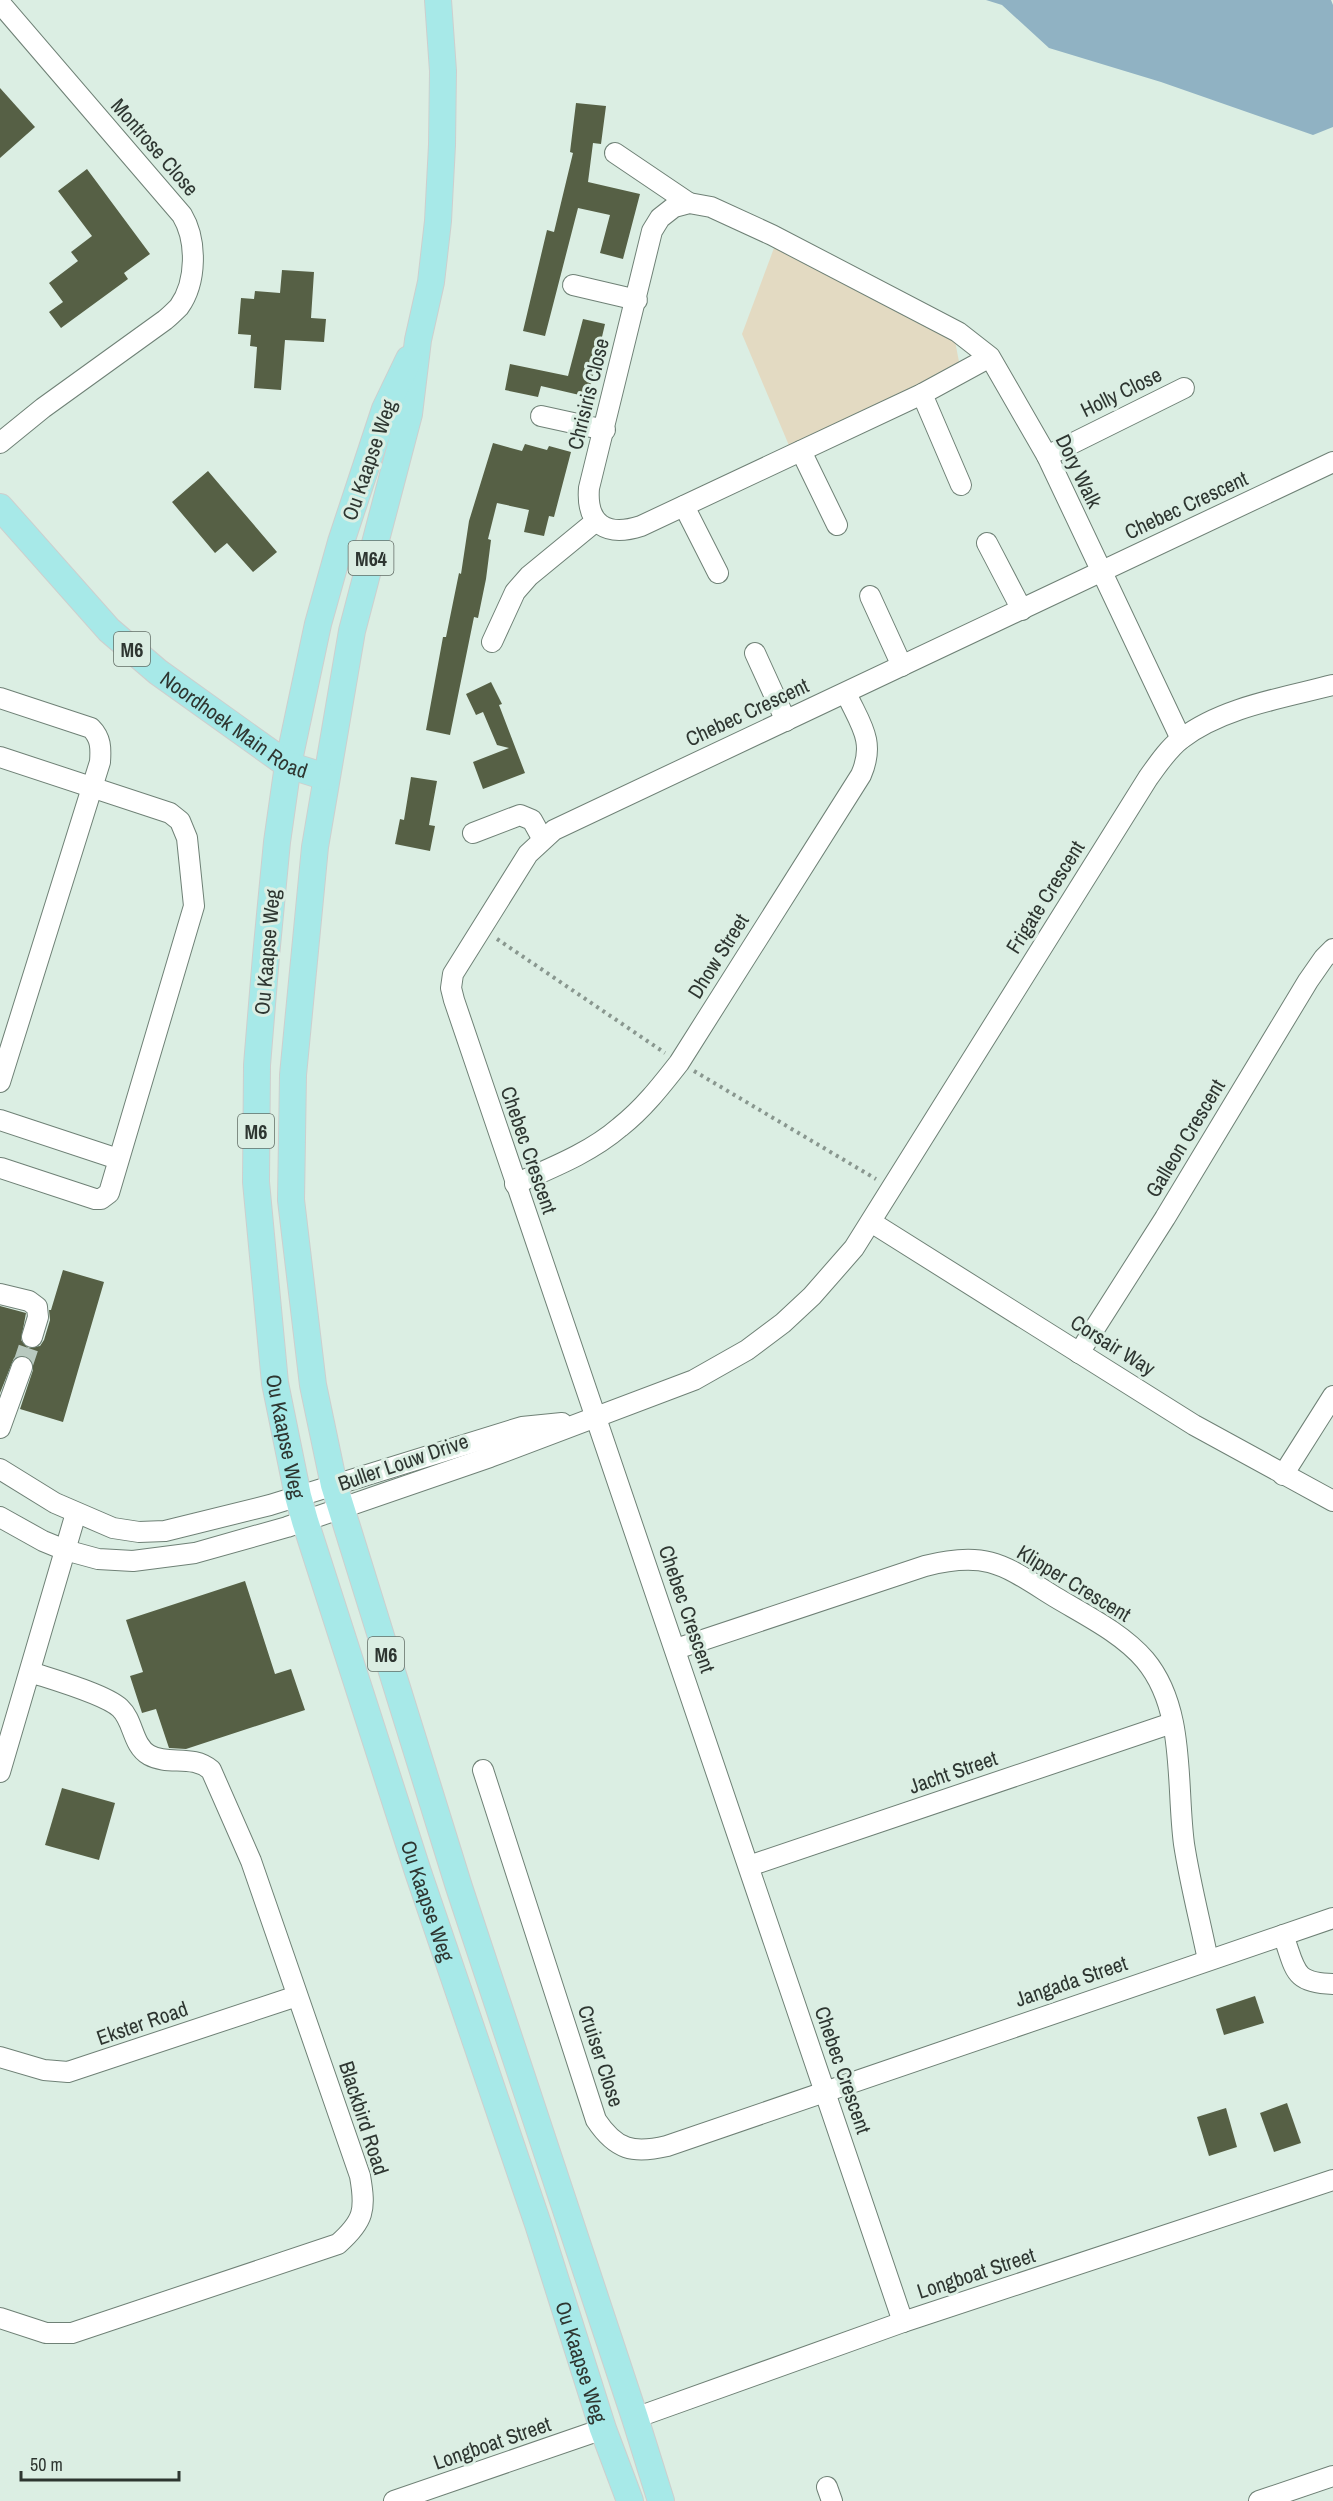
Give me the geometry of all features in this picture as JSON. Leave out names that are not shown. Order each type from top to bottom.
[{"type":"main road","name":"Ou Kaapse Weg","points":[[438,0],[443,72],[442,145],[438,221],[431,282],[418,340],[409,414],[352,631],[315,847],[293,1075],[291,1200],[313,1385],[341,1510],[463,1899],[661,2501]]},
{"type":"main road","name":"Ou Kaapse Weg","points":[[418,340],[385,409],[341,542],[318,624],[288,765],[277,842],[257,1065],[256,1182],[275,1383],[297,1496],[367,1720],[538,2224],[603,2429],[630,2501]]},
{"type":"main road","name":"Noordhoek Main Road","points":[[0,507],[109,630],[183,690],[288,765],[326,777]]},
{"type":"street","name":"Montrose Close","points":[[0,3],[182,215],[189,227],[193,249],[188,288],[180,306],[165,320],[43,408],[0,443]]},
{"type":"street","points":[[492,642],[515,592],[555,553],[596,521],[613,530],[625,531],[660,518],[922,394],[990,357],[958,332],[772,235],[711,207],[689,203],[615,153]]},
{"type":"street","name":"Chrisiris Close","points":[[596,521],[588,505],[589,488],[637,300],[652,231],[660,218],[674,207],[689,203]]},
{"type":"street","points":[[573,285],[637,300]]},
{"type":"street","name":"Dory Walk","points":[[990,357],[1047,456],[1181,739]]},
{"type":"street","name":"Holly Close","points":[[1047,456],[1184,388]]},
{"type":"street","points":[[922,394],[962,485]]},
{"type":"street","points":[[541,416],[604,429]]},
{"type":"street","points":[[801,451],[837,525]]},
{"type":"street","name":"Chebec Crescent","points":[[903,2322],[676,1648],[588,1419],[452,988],[453,974],[528,854],[542,838],[567,823],[1333,462]]},
{"type":"street","points":[[684,506],[718,573]]},
{"type":"street","points":[[987,543],[1022,610]]},
{"type":"street","points":[[870,596],[902,666]]},
{"type":"street","points":[[755,653],[786,721]]},
{"type":"street","name":"Frigate Crescent","points":[[871,1222],[1148,778],[1181,739],[1225,716],[1333,686]]},
{"type":"street","name":"Dhow Street","points":[[515,1184],[562,1164],[620,1128],[654,1096],[679,1063],[861,775],[868,759],[868,746],[865,732],[846,693]]},
{"type":"street","points":[[0,698],[91,728],[98,735],[101,749],[100,762],[0,1082]]},
{"type":"street","points":[[0,757],[170,813],[180,821],[187,838],[194,906],[109,1193],[98,1199],[1,1168]]},
{"type":"street","points":[[473,833],[520,815],[532,820],[542,838]]},
{"type":"street","name":"Galleon Crescent","points":[[1079,1353],[1165,1218],[1308,981],[1333,949]]},
{"type":"street","points":[[0,1120],[118,1159]]},
{"type":"street","name":"Corsair Way","points":[[871,1222],[1194,1425],[1333,1501]]},
{"type":"street","name":"Buller Louw Drive","points":[[1,1517],[43,1541],[65,1550],[98,1559],[133,1561],[195,1553],[341,1510],[542,1438],[588,1419],[646,1400],[694,1380],[747,1350],[783,1323],[812,1296],[854,1248],[871,1222]]},
{"type":"street","points":[[0,1294],[29,1301],[38,1307],[38,1317],[32,1337]]},
{"type":"street","points":[[0,1428],[22,1367]]},
{"type":"street","points":[[1283,1475],[1333,1396]]},
{"type":"street","name":"Buller Louw Drive","points":[[0,1469],[55,1503],[113,1528],[139,1532],[165,1532],[297,1496],[522,1426],[588,1419]]},
{"type":"street","points":[[0,1772],[76,1513]]},
{"type":"street","name":"Klipper Crescent","points":[[676,1648],[925,1566],[953,1559],[982,1559],[1013,1570],[1127,1643],[1144,1659],[1156,1677],[1172,1723],[1179,1765],[1184,1841],[1208,1960]]},
{"type":"street","name":"Blackbird Road","points":[[0,2318],[46,2333],[72,2333],[338,2244],[353,2231],[362,2214],[364,2200],[360,2176],[251,1861],[211,1770],[202,1763],[174,1758],[162,1759],[150,1755],[140,1747],[120,1707],[62,1682],[30,1672]]},
{"type":"street","name":"Jacht Street","points":[[749,1866],[1172,1723]]},
{"type":"street","name":"Cruiser Close","points":[[483,1770],[596,2120],[607,2136],[622,2146],[647,2150],[668,2146],[825,2091]]},
{"type":"street","name":"Jangada Street","points":[[825,2091],[1333,1918]]},
{"type":"street","points":[[1283,1935],[1300,1977],[1310,1982],[1333,1984]]},
{"type":"street","name":"Ekster Road","points":[[0,2057],[44,2070],[69,2072],[297,1996]]},
{"type":"street","name":"Longboat Street","points":[[635,2418],[903,2322],[1333,2180]]},
{"type":"street","name":"Longboat Street","points":[[394,2501],[603,2429]]},
{"type":"street","points":[[1259,2501],[1333,2476]]},
{"type":"shaded area","points":[[777,240],[955,341],[961,372],[793,455],[742,334]]},
{"type":"water","points":[[986,0],[1331,0],[1333,5],[1333,127],[1313,135],[1161,82],[1049,48],[1002,5]]},
{"type":"building","points":[[0,88],[35,127],[0,158]]},
{"type":"building","points":[[576,103],[606,106],[601,144],[593,143],[588,182],[640,194],[623,259],[600,253],[610,215],[578,208],[545,336],[523,331],[547,230],[554,232],[573,153],[570,152]]},
{"type":"building","points":[[87,169],[150,254],[124,273],[128,279],[61,328],[49,312],[63,302],[49,283],[78,261],[71,252],[92,236],[58,191]]},
{"type":"building","points":[[282,270],[314,272],[311,318],[326,319],[324,342],[285,340],[281,390],[254,388],[257,347],[250,346],[251,335],[238,334],[241,298],[254,299],[255,291],[280,293]]},
{"type":"building","points":[[583,319],[605,324],[588,397],[541,386],[538,397],[505,390],[510,364],[568,376]]},
{"type":"building","points":[[493,443],[522,451],[525,444],[547,450],[549,446],[571,452],[554,517],[549,516],[544,536],[524,532],[529,510],[497,503],[488,539],[491,540],[486,579],[478,618],[474,617],[450,735],[426,730],[443,637],[446,637],[459,573],[461,574],[469,521]]},
{"type":"building","points":[[208,471],[277,552],[253,572],[227,543],[215,553],[172,502]]},
{"type":"building","points":[[491,682],[502,704],[499,705],[525,773],[483,789],[473,762],[509,748],[497,745],[483,712],[476,715],[466,694]]},
{"type":"building","points":[[411,777],[437,781],[429,825],[435,826],[430,851],[395,844],[400,819],[404,820]]},
{"type":"building","points":[[63,1270],[104,1282],[63,1422],[20,1409],[33,1370],[31,1360],[27,1356],[20,1355],[14,1358],[0,1393],[0,1306],[26,1313],[21,1340],[28,1348],[40,1346],[44,1340],[50,1320],[49,1310],[51,1310]]},
{"type":"building","points":[[245,1581],[275,1674],[291,1669],[305,1710],[186,1749],[169,1748],[156,1709],[142,1713],[130,1676],[143,1672],[126,1620]]},
{"type":"building","points":[[62,1788],[115,1803],[99,1860],[45,1845]]},
{"type":"building","points":[[1255,1996],[1264,2023],[1224,2035],[1216,2009]]},
{"type":"building","points":[[1287,2103],[1301,2143],[1274,2152],[1260,2113]]},
{"type":"building","points":[[1226,2108],[1237,2147],[1209,2156],[1197,2117]]},
{"type":"tunnel","points":[[22,1367],[32,1337]]}]
